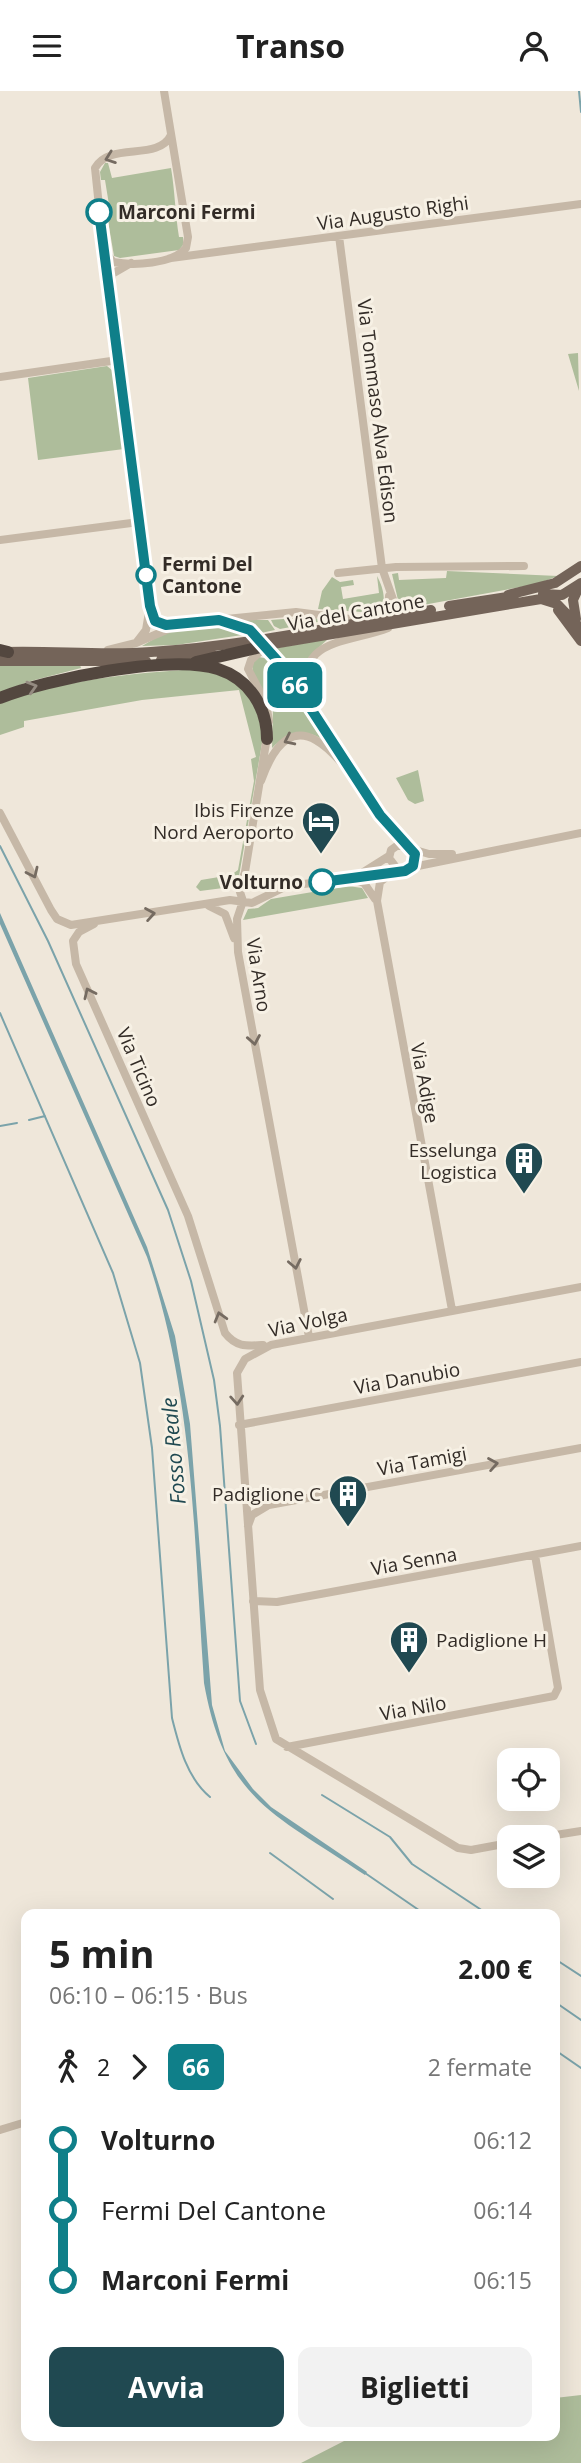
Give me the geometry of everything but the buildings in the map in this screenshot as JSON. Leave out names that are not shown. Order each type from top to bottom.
[{"type":"highway","points":[[175,666],[262,644]]},
{"type":"highway","points":[[0,698],[64,678],[175,666],[211,667],[239,680],[260,704],[267,739]]},
{"type":"main road","points":[[489,599],[555,583],[581,566]]},
{"type":"main road","points":[[581,584],[572,606],[581,629]]},
{"type":"main road","name":"Via del Cantone","points":[[2,654],[88,655],[262,644],[276,636],[489,599],[538,594],[562,595],[581,584]]},
{"type":"main road","points":[[528,601],[551,605],[581,641]]},
{"type":"main road","name":"Via del Cantone","points":[[2,654],[152,661],[528,601],[553,601],[581,629]]},
{"type":"street","points":[[164,91],[188,237],[196,251],[208,253]]},
{"type":"street","points":[[136,643],[146,630],[150,606],[109,292],[96,165],[107,156],[155,147],[168,141],[171,135]]},
{"type":"street","points":[[155,147],[168,149],[176,160]]},
{"type":"street","name":"Via Augusto Righi","points":[[171,258],[581,204]]},
{"type":"street","name":"Via Tommaso Alva Edison","points":[[339,236],[382,568],[388,590]]},
{"type":"street","points":[[104,250],[113,262],[131,263],[171,258],[185,250],[188,237]]},
{"type":"street","points":[[109,292],[112,274],[131,263]]},
{"type":"street","points":[[0,377],[118,360]]},
{"type":"street","points":[[0,540],[139,521]]},
{"type":"street","name":"Via del Cantone","points":[[338,573],[382,568],[524,566]]},
{"type":"street","points":[[388,590],[399,607],[415,613]]},
{"type":"street","points":[[370,621],[388,609],[388,590]]},
{"type":"street","name":"Via del Cantone","points":[[150,606],[157,622],[183,624],[296,612],[370,621]]},
{"type":"street","name":"Via del Cantone","points":[[219,620],[244,626],[262,644]]},
{"type":"street","points":[[318,719],[309,700],[306,680],[309,664],[317,652],[332,642],[404,622]]},
{"type":"street","name":"Via del Cantone","points":[[88,655],[136,643],[183,624]]},
{"type":"street","points":[[262,644],[318,719],[386,824],[410,847],[416,858],[410,869]]},
{"type":"street","name":"Via Arno","points":[[262,644],[248,669],[269,713],[267,739],[239,892],[243,901],[237,919],[238,952],[309,1336]]},
{"type":"street","points":[[261,781],[269,758],[280,744],[294,736],[307,735],[325,744],[359,785]]},
{"type":"street","points":[[0,813],[57,919],[71,925],[94,924],[230,900],[253,903],[288,886]]},
{"type":"street","points":[[242,883],[251,879],[260,884],[288,886],[397,871],[581,833]]},
{"type":"street","points":[[353,877],[379,865],[396,846],[410,847],[429,854],[472,854]]},
{"type":"street","points":[[389,856],[391,865],[397,871]]},
{"type":"street","points":[[377,901],[380,882],[397,871]]},
{"type":"street","points":[[339,879],[362,882],[377,901]]},
{"type":"street","points":[[260,884],[260,899]]},
{"type":"street","name":"Via Adige","points":[[377,901],[452,1310]]},
{"type":"street","points":[[206,905],[225,914],[238,952]]},
{"type":"street","name":"Via Ticino","points":[[94,924],[75,937],[71,947],[72,955],[188,1216],[225,1333],[232,1342],[242,1346],[271,1345]]},
{"type":"street","name":"Via Volga","points":[[253,1601],[239,1425],[238,1367],[249,1355],[271,1345],[309,1336],[581,1287]]},
{"type":"street","name":"Via Danubio","points":[[239,1425],[581,1362]]},
{"type":"street","name":"Via Tamigi","points":[[269,1505],[581,1448]]},
{"type":"street","points":[[244,1485],[252,1500],[269,1505]]},
{"type":"street","points":[[247,1528],[252,1515],[269,1505]]},
{"type":"street","name":"Via Senna","points":[[253,1601],[277,1602],[581,1546]]},
{"type":"street","name":"Via Nilo","points":[[287,1747],[551,1698],[558,1688],[535,1555]]},
{"type":"street","points":[[253,1601],[263,1707],[276,1739],[458,1848],[471,1850],[497,1845]]},
{"type":"street","points":[[560,1834],[581,1831]]},
{"type":"street","points":[[0,2130],[21,2124]]},
{"type":"green space","points":[[105,163],[108,163],[112,178],[171,168],[179,237],[183,237],[183,245],[179,250],[120,258],[114,256],[107,215],[110,211],[105,180],[101,180],[100,172]]},
{"type":"green space","points":[[578,353],[579,391],[568,354]]},
{"type":"green space","points":[[107,366],[113,371],[124,449],[38,460],[28,378]]},
{"type":"green space","points":[[447,571],[558,576],[537,584],[423,605],[409,607],[398,600],[392,574],[398,573],[399,580],[446,578]]},
{"type":"green space","points":[[377,576],[384,601],[376,613],[318,609],[322,591],[332,577],[340,582],[353,580],[354,585],[341,587],[343,599],[379,593]]},
{"type":"green space","points":[[308,617],[328,620],[280,629],[274,626],[271,620]]},
{"type":"green space","points":[[246,620],[268,620],[275,630],[261,633]]},
{"type":"green space","points":[[220,625],[240,630],[242,635],[176,645],[142,646],[169,630]]},
{"type":"green space","points":[[328,639],[316,650],[303,688],[277,648]]},
{"type":"green space","points":[[259,657],[273,660],[330,745],[315,736],[301,733],[286,738],[272,748],[273,707],[253,675],[252,664]]},
{"type":"green space","points":[[0,664],[80,665],[81,668],[27,682],[0,693]]},
{"type":"green space","points":[[198,669],[213,671],[235,681],[250,695],[264,732],[239,876],[231,887],[200,891],[196,887],[201,880],[231,875],[238,870],[254,781],[251,759],[256,757],[239,690],[142,700],[24,721],[24,727],[0,735],[0,702],[24,694],[98,679]]},
{"type":"green space","points":[[418,770],[424,801],[415,804],[408,800],[396,778]]},
{"type":"green space","points":[[348,886],[362,888],[368,898],[243,920],[248,909],[258,908],[271,899]]},
{"type":"green space","points":[[581,2395],[581,2463],[301,2463],[344,2441],[560,2441],[560,2397]]},
{"type":"water","points":[[0,913],[147,1247],[175,1336],[190,1424],[212,1705],[225,1751],[253,1789],[271,1807],[367,1872],[365,1875],[280,1819],[259,1800],[240,1780],[225,1754],[213,1723],[204,1683],[194,1522],[183,1415],[163,1309],[147,1257],[0,924]]},
{"type":"waterway","points":[[579,91],[581,112]]},
{"type":"waterway","points":[[0,846],[48,941],[168,1210],[191,1281],[214,1380],[220,1426],[240,1701],[256,1744]]},
{"type":"waterway","points":[[0,1013],[113,1273],[140,1363],[152,1448],[172,1718],[190,1771],[195,1781],[210,1797]]},
{"type":"waterway","points":[[29,1120],[45,1116]]},
{"type":"waterway","points":[[0,1126],[17,1123]]},
{"type":"waterway","points":[[322,1795],[390,1837],[412,1864],[480,1909]]},
{"type":"waterway","points":[[270,1853],[333,1899]]},
{"type":"waterway","name":"Fosso Reale","points":[[365,1873],[417,1909]]},
{"type":"waterway","points":[[560,1962],[581,1976]]},
{"type":"waterway","name":"Fosso Reale","points":[[560,2005],[581,2020]]},
{"type":"waterway","points":[[560,2053],[581,2068]]},
{"type":"bus line","name":"66","points":[[99,212],[150,606],[155,621],[166,625],[219,620],[242,625],[250,630],[285,669],[380,815],[415,854],[413,866],[405,871],[322,882]]},
{"type":"place","name":"Marconi Fermi","points":[[99,212]]},
{"type":"place","name":"Fermi Del Cantone","points":[[146,575]]},
{"type":"place","name":"Ibis Firenze Nord Aeroporto","points":[[321,855]]},
{"type":"place","name":"Volturno","points":[[322,882]]},
{"type":"place","name":"Esselunga Logistica","points":[[524,1195]]},
{"type":"place","name":"Padiglione C","points":[[348,1528]]},
{"type":"place","name":"Padiglione H","points":[[409,1674]]}]
